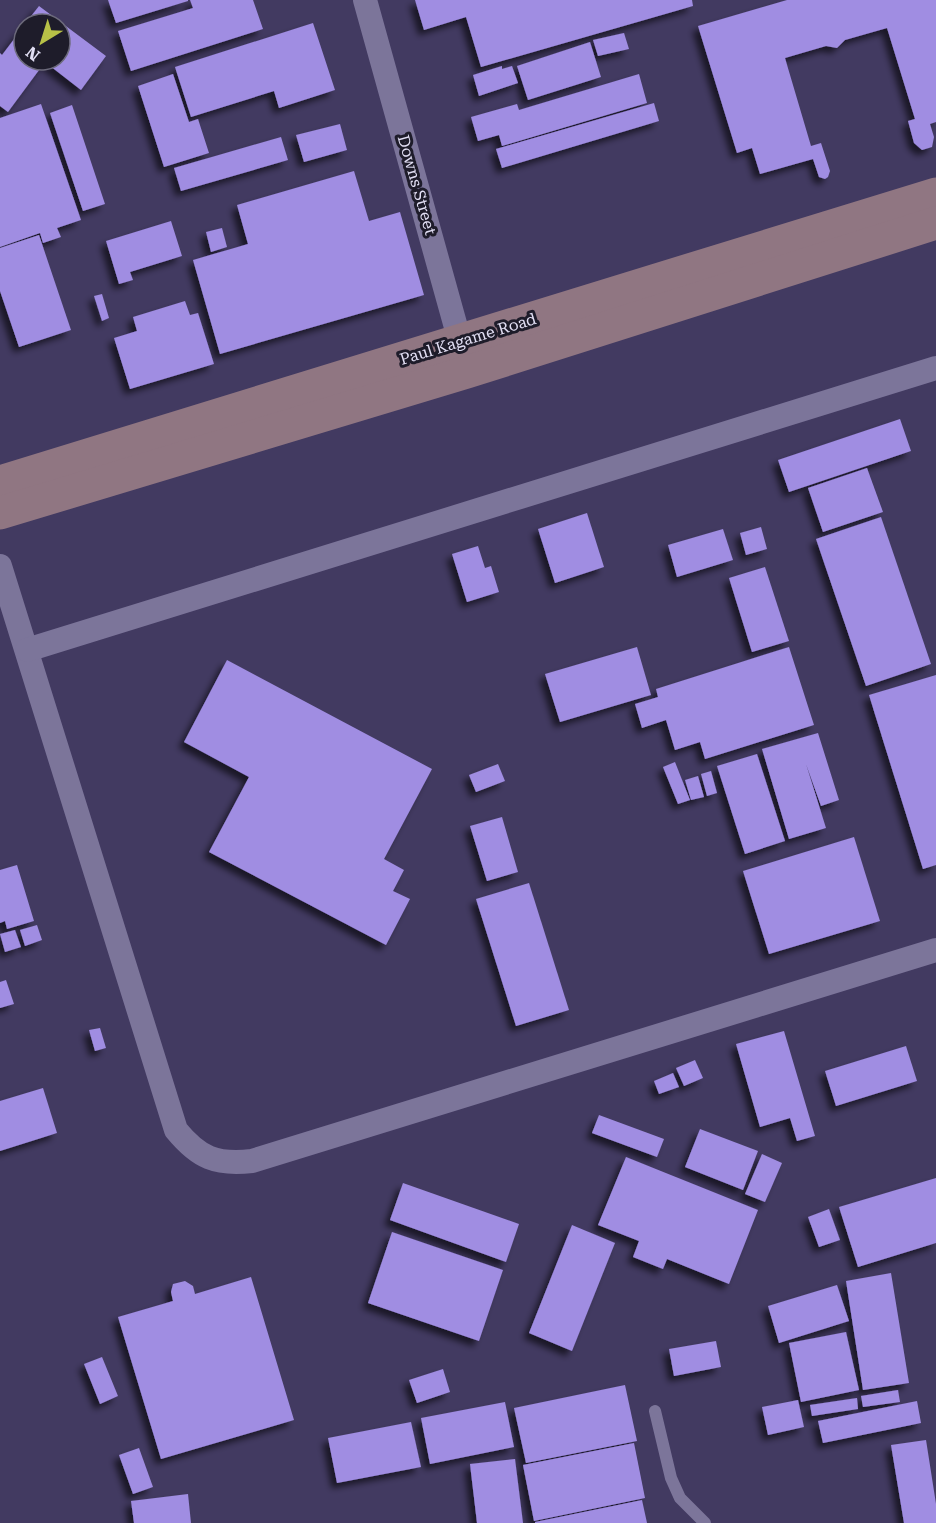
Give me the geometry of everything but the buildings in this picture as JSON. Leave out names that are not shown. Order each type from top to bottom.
[{"type":"main road","name":"Paul Kagame Road","points":[[0,482],[464,356],[936,194]]},
{"type":"main road","points":[[0,513],[464,356],[936,223]]},
{"type":"street","name":"Downs Street","points":[[365,0],[464,356]]},
{"type":"street","points":[[27,650],[936,368]]},
{"type":"street","points":[[0,566],[176,1130],[188,1145],[201,1155],[234,1163],[252,1161],[936,950]]},
{"type":"lane","points":[[655,1411],[671,1478],[680,1498],[705,1523]]},
{"type":"shaded area","points":[[0,0],[936,0],[936,1523],[0,1523]]}]
